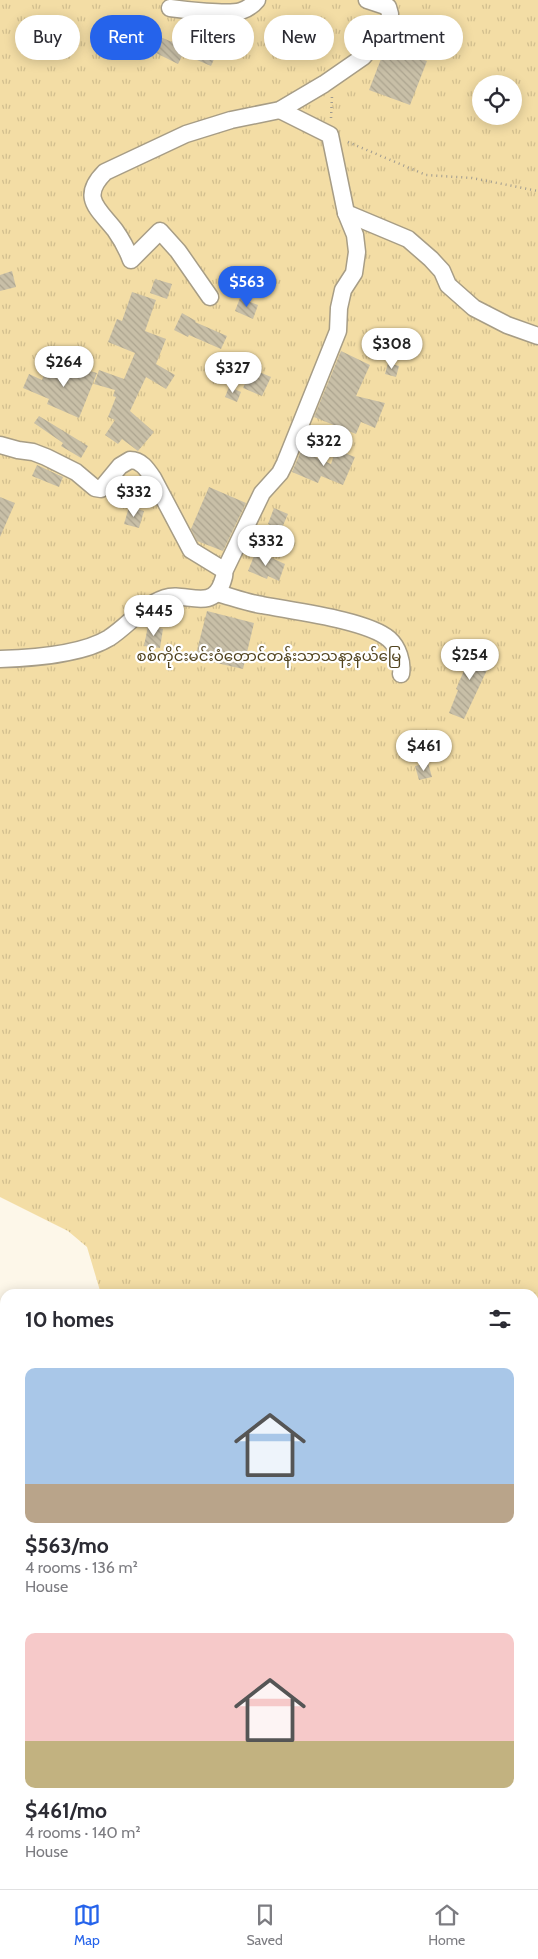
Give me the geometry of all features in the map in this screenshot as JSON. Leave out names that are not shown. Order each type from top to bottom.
[{"type":"street","points":[[170,8],[191,11],[240,12],[257,0]]},
{"type":"street","points":[[210,297],[178,251],[160,231],[131,260],[126,244],[94,206],[92,193],[96,180],[105,172],[186,134],[231,120],[280,110],[332,78],[363,57],[389,25],[390,14],[386,4],[367,0]]},
{"type":"street","points":[[0,660],[57,655],[106,639],[120,630],[145,607],[166,597],[207,599],[217,593],[224,577],[224,572],[262,493],[280,473],[338,331],[339,308],[343,290],[354,272],[357,252],[355,235],[346,213],[330,135],[280,110]]},
{"type":"street","points":[[346,213],[408,239],[442,271],[448,285],[474,308],[508,325],[538,336]]},
{"type":"street","points":[[0,445],[34,452],[46,457],[76,472],[95,488],[102,489],[120,466],[130,460],[134,460],[146,467],[153,478],[191,550],[224,572]]},
{"type":"street","points":[[217,593],[260,605],[342,621],[380,633],[390,640],[399,654],[402,667],[401,674]]},
{"type":"path","points":[[332,78],[330,135],[426,175],[472,178],[538,191]]},
{"type":"green space","name":"စစ်ကိုင်းမင်းဝံတောင်တန်းသာသနာ့နယ်မြေ","points":[[0,0],[538,0],[538,1289],[100,1289],[87,1247],[68,1231],[0,1197]]},
{"type":"building","points":[[162,38],[172,42],[172,60],[180,60],[178,64],[162,56]]},
{"type":"building","points":[[197,60],[214,60],[211,66]]},
{"type":"building","points":[[381,60],[427,61],[410,105],[369,90]]},
{"type":"building","points":[[12,271],[16,287],[0,291],[0,275]]},
{"type":"building","points":[[155,279],[172,284],[167,299],[150,293]]},
{"type":"building","points":[[132,292],[156,300],[145,331],[166,339],[156,364],[175,375],[166,389],[146,377],[130,411],[154,432],[138,451],[122,439],[118,444],[105,435],[115,420],[108,417],[116,397],[113,396],[115,390],[94,384],[99,370],[124,379],[135,353],[108,342],[117,319],[122,321]]},
{"type":"building","points":[[240,298],[258,305],[253,319],[235,311]]},
{"type":"building","points":[[182,313],[195,322],[227,336],[221,349],[174,330]]},
{"type":"building","points":[[341,351],[370,365],[356,396],[385,403],[375,428],[361,422],[356,434],[314,417]]},
{"type":"building","points":[[388,363],[399,366],[396,377],[385,374]]},
{"type":"building","points":[[65,364],[97,373],[79,418],[47,404],[49,399],[23,388],[29,374],[42,380],[48,366],[63,373]]},
{"type":"building","points":[[252,369],[271,377],[262,396],[243,388]]},
{"type":"building","points":[[229,387],[241,392],[237,402],[225,397]]},
{"type":"building","points":[[39,416],[88,446],[81,458],[61,446],[63,443],[34,423]]},
{"type":"building","points":[[336,450],[355,457],[343,485],[321,476],[318,483],[292,472],[301,451],[331,464]]},
{"type":"building","points":[[37,465],[63,477],[59,487],[32,476]]},
{"type":"building","points":[[209,487],[246,503],[223,551],[197,541],[191,529]]},
{"type":"building","points":[[0,497],[15,503],[0,537]]},
{"type":"building","points":[[129,507],[144,511],[139,528],[124,524]]},
{"type":"building","points":[[274,508],[288,514],[281,530],[268,524]]},
{"type":"building","points":[[256,551],[285,564],[279,581],[268,576],[267,579],[248,571]]},
{"type":"building","points":[[207,611],[254,623],[243,669],[195,658]]},
{"type":"building","points":[[148,626],[163,629],[160,648],[144,646]]},
{"type":"building","points":[[474,641],[488,647],[479,667],[487,670],[464,719],[449,713],[458,690],[456,689],[469,659],[466,658]]},
{"type":"building","points":[[438,732],[445,747],[433,753],[426,738]]},
{"type":"building","points":[[428,763],[432,777],[419,780],[415,766]]}]
